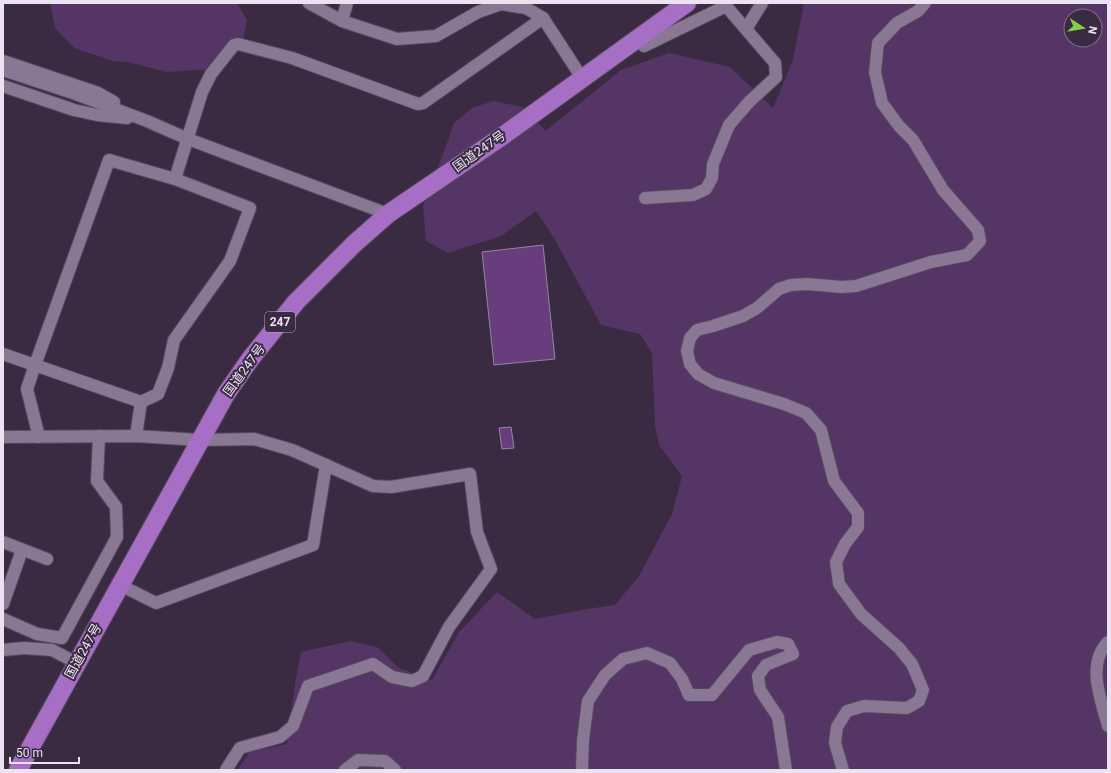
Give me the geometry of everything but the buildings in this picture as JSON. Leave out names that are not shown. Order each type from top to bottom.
[{"type":"highway","name":"国道247号","points":[[18,770],[226,394],[251,358],[296,302],[354,244],[388,214],[504,135],[687,3]]},
{"type":"street","points":[[309,3],[342,21],[397,39],[436,36],[478,12],[501,4],[526,8],[544,18],[582,78]]},
{"type":"street","points":[[342,21],[347,3]]},
{"type":"street","points":[[746,29],[762,3]]},
{"type":"street","points":[[843,770],[836,743],[837,727],[847,711],[864,706],[906,708],[919,701],[923,690],[912,664],[899,648],[860,614],[839,584],[836,562],[845,544],[858,527],[858,513],[834,481],[821,430],[806,413],[784,404],[714,383],[698,374],[690,364],[687,351],[690,338],[697,330],[743,316],[757,308],[779,289],[791,285],[807,284],[842,287],[856,286],[931,262],[967,255],[980,242],[978,230],[943,190],[913,140],[899,126],[882,103],[876,72],[878,43],[897,23],[918,11],[925,3]]},
{"type":"street","points":[[637,39],[644,46],[726,6],[775,63],[776,77],[749,102],[729,125],[713,164],[712,178],[706,189],[693,195],[645,198]]},
{"type":"street","points":[[175,179],[202,92],[211,74],[234,45],[238,44],[292,58],[418,104],[423,103],[544,18]]},
{"type":"street","points":[[3,61],[98,93],[147,121]]},
{"type":"street","points":[[3,70],[70,92],[147,121],[188,139],[388,214]]},
{"type":"street","points":[[3,86],[74,110],[97,115],[147,121]]},
{"type":"street","points":[[3,354],[35,365],[141,402],[158,394],[168,368],[174,340],[230,261],[250,208],[175,179],[109,160],[35,365],[27,389],[39,437]]},
{"type":"street","points":[[136,436],[141,402]]},
{"type":"street","points":[[3,619],[37,634],[62,638],[117,537],[116,507],[97,481],[99,436]]},
{"type":"street","points":[[3,437],[136,436],[200,440],[254,439],[292,450],[372,486],[391,487],[470,474],[477,532],[491,569],[449,627],[423,676],[412,681],[392,677],[373,664],[308,686],[293,726],[280,737],[240,748],[226,770]]},
{"type":"street","points":[[120,584],[156,603],[313,544],[326,465]]},
{"type":"street","points":[[3,542],[47,559]]},
{"type":"street","points":[[3,604],[22,550]]},
{"type":"street","points":[[582,770],[583,740],[588,701],[605,675],[623,659],[647,653],[670,663],[682,679],[689,695],[712,695],[749,650],[777,642],[788,644],[793,654],[766,665],[758,676],[760,690],[778,717],[786,770]]},
{"type":"street","points":[[1108,642],[1104,645],[1096,666],[1097,686],[1108,726]]},
{"type":"street","points":[[3,650],[24,648],[52,650],[77,663]]},
{"type":"street","points":[[345,770],[358,760],[385,761],[395,770]]},
{"type":"shaded area","points":[[50,3],[237,3],[247,20],[242,46],[214,69],[167,72],[128,62],[113,61],[74,48],[55,28]]},
{"type":"shaded area","points":[[804,3],[1108,3],[1108,770],[237,770],[250,752],[287,744],[301,652],[350,641],[377,647],[399,668],[432,680],[459,632],[497,592],[535,619],[615,605],[639,576],[672,514],[682,476],[659,445],[655,426],[652,353],[640,334],[601,325],[554,238],[536,211],[501,236],[448,253],[426,241],[423,206],[454,123],[472,108],[493,101],[522,107],[546,131],[621,70],[669,53],[730,67],[773,108],[793,60]]}]
